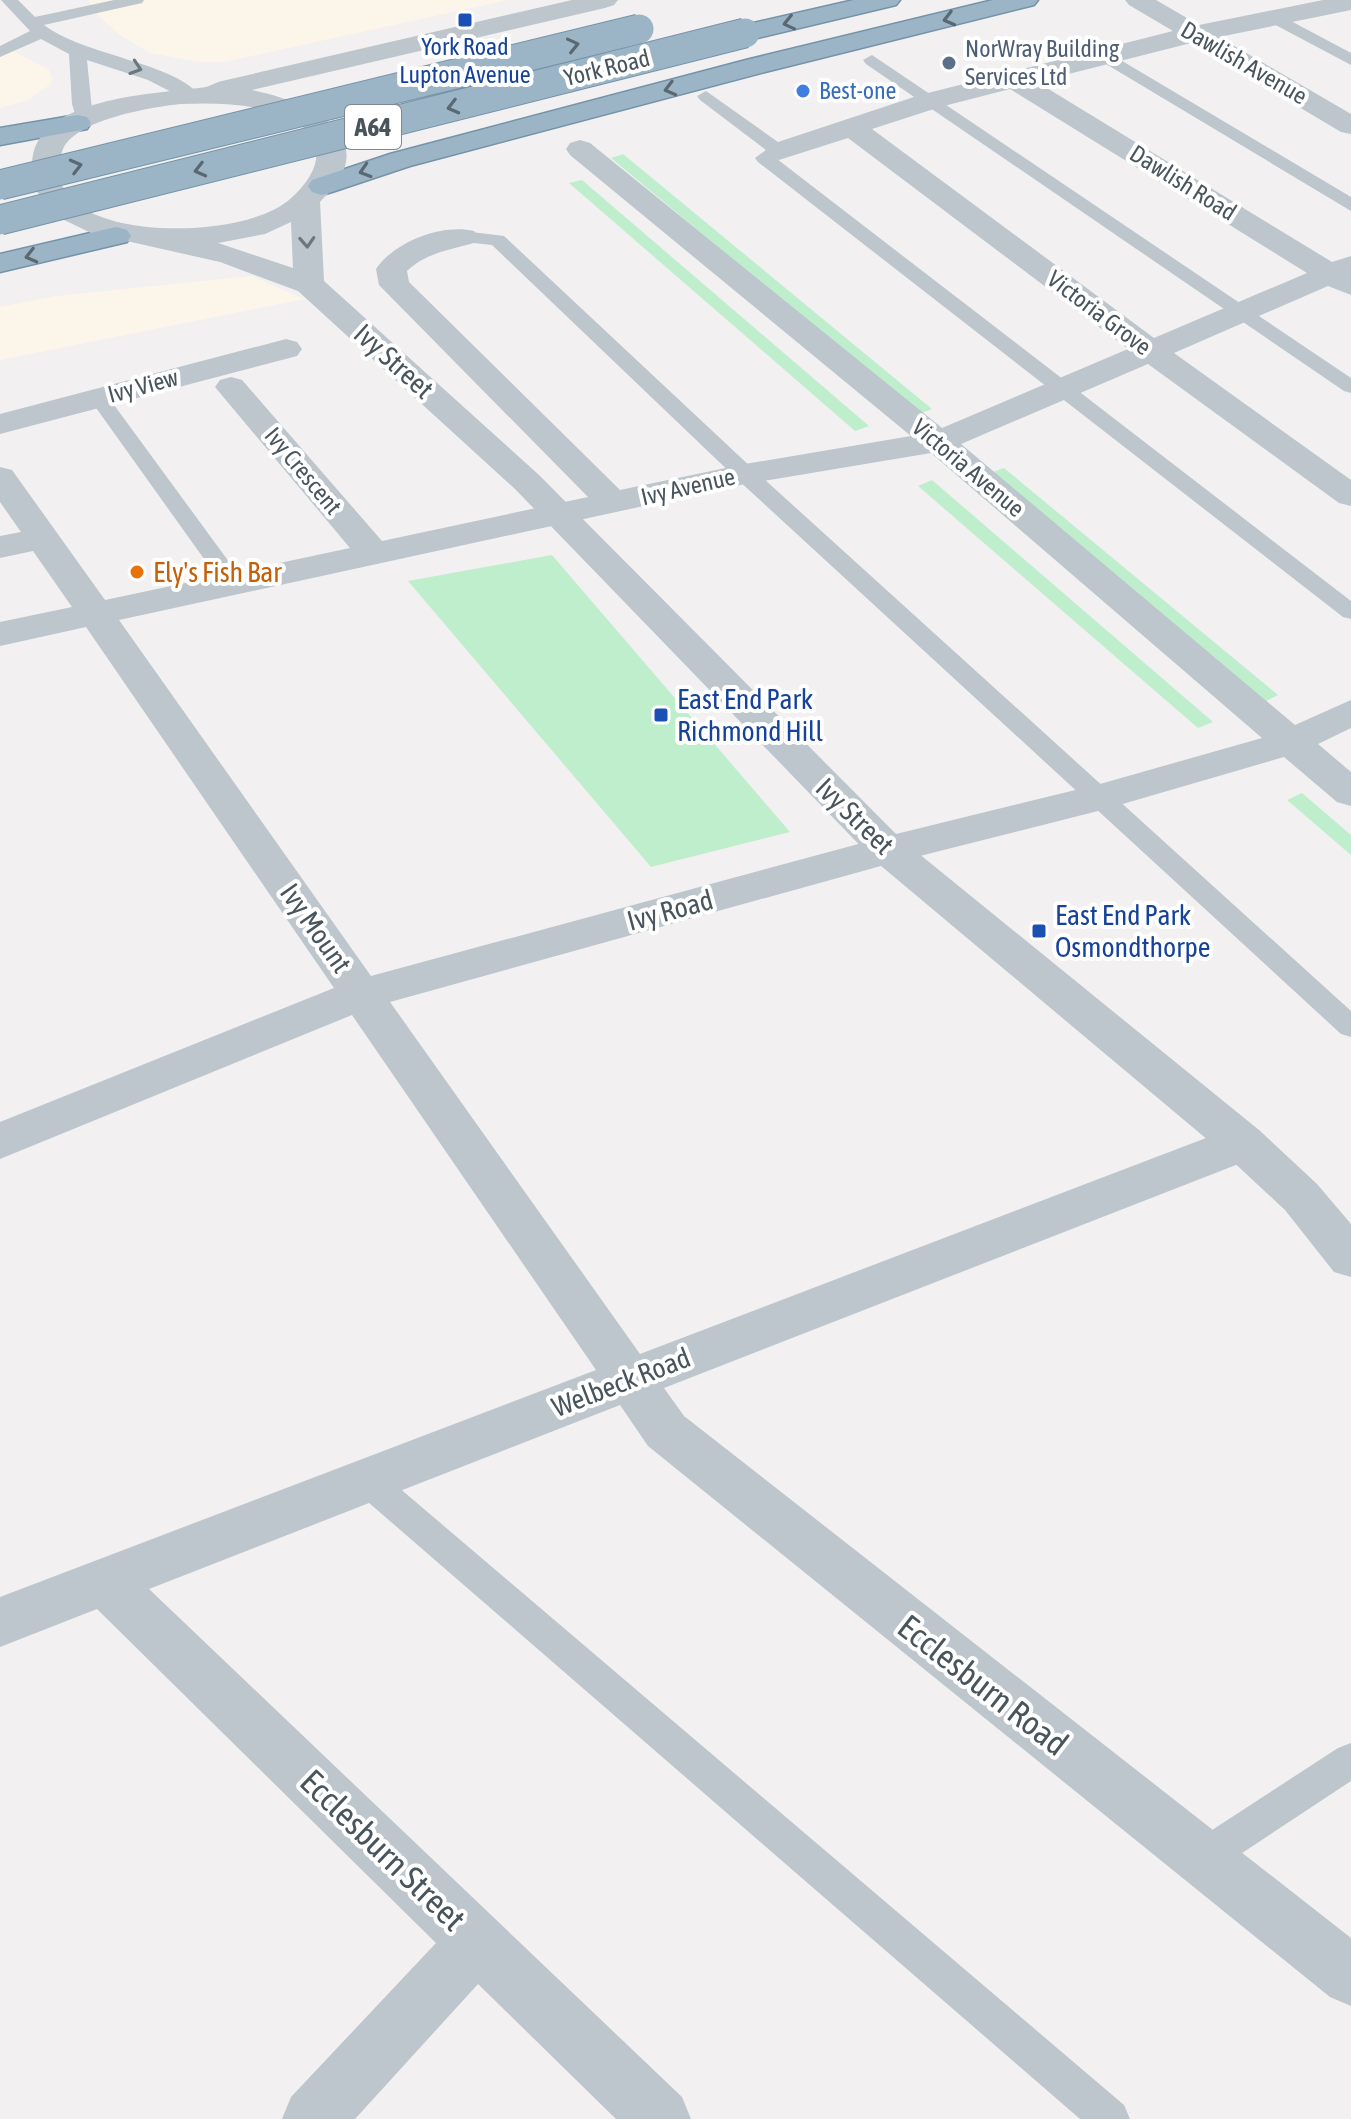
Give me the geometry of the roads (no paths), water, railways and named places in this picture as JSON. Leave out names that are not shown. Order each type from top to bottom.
[{"type":"highway","name":"York Road","points":[[0,220],[887,0]]},
{"type":"highway","points":[[313,193],[460,145],[1025,0]]},
{"type":"highway","name":"York Road","points":[[0,185],[659,24]]},
{"type":"highway","points":[[0,137],[81,121]]},
{"type":"highway","points":[[0,263],[116,236]]},
{"type":"street","points":[[195,95],[234,96],[289,109],[316,124],[331,144],[333,166],[313,193],[258,225],[212,236],[163,240],[116,236],[82,227],[58,214],[41,199],[35,181],[38,163],[50,145],[81,121],[125,106],[195,95],[598,1]]},
{"type":"street","name":"Dawlish Avenue","points":[[1139,1],[1351,126]]},
{"type":"street","points":[[779,151],[930,101],[1194,34],[1351,2]]},
{"type":"street","points":[[289,109],[298,97],[310,67]]},
{"type":"street","name":"Dawlish Road","points":[[1015,80],[1344,275]]},
{"type":"street","name":"Victoria Grove","points":[[850,126],[1351,496]]},
{"type":"street","name":"Victoria Avenue","points":[[580,149],[938,442],[1351,793]]},
{"type":"street","points":[[309,284],[313,193]]},
{"type":"street","name":"Ivy Street","points":[[463,237],[432,243],[404,255],[391,269],[394,285],[614,504]]},
{"type":"street","name":"Ivy Street","points":[[163,240],[229,255],[309,284],[560,515],[888,850],[1243,1143],[1301,1197],[1351,1258]]},
{"type":"street","name":"Ivy Avenue","points":[[0,634],[235,586],[745,474],[938,442],[1241,309],[1344,275]]},
{"type":"street","name":"Ivy View","points":[[0,424],[286,349]]},
{"type":"street","name":"Ivy Crescent","points":[[231,387],[375,555]]},
{"type":"street","name":"Ivy Mount","points":[[0,477],[631,1379]]},
{"type":"street","points":[[0,547],[43,538]]},
{"type":"street","name":"Ivy Road","points":[[0,1141],[362,994],[888,850],[1102,797],[1292,742],[1351,712]]},
{"type":"street","name":"Welbeck Road","points":[[0,1622],[1243,1143]]},
{"type":"street","name":"Ecclesburn Road","points":[[631,1379],[666,1431],[1351,1976]]},
{"type":"street","name":"Ecclesburn Street","points":[[105,1582],[660,2119]]},
{"type":"street","points":[[313,2119],[477,1942]]},
{"type":"lane","points":[[9,0],[37,28],[77,49],[154,73],[195,95]]},
{"type":"lane","points":[[0,52],[37,28],[136,0]]},
{"type":"lane","points":[[1274,17],[1351,60]]},
{"type":"lane","points":[[77,49],[82,87],[79,104],[81,121]]},
{"type":"lane","points":[[1107,57],[1351,205]]},
{"type":"lane","points":[[872,60],[1241,309],[1351,387]]},
{"type":"lane","points":[[706,96],[779,151],[764,158],[1351,612]]},
{"type":"lane","points":[[463,237],[497,240],[745,474],[1351,1027]]},
{"type":"lane","points":[[99,398],[235,586]]},
{"type":"lane","points":[[365,1479],[1110,2119]]},
{"type":"lane","points":[[1202,1858],[1351,1760]]},
{"type":"place","name":"York Road Lupton Avenue","points":[[465,20]]},
{"type":"place","name":"NorWray Building Services Ltd","points":[[949,63]]},
{"type":"place","name":"Best-one","points":[[803,91]]},
{"type":"place","name":"Ely's Fish Bar","points":[[137,572]]},
{"type":"place","name":"East End Park Richmond Hill","points":[[661,715]]},
{"type":"place","name":"East End Park Osmondthorpe","points":[[1039,931]]}]
